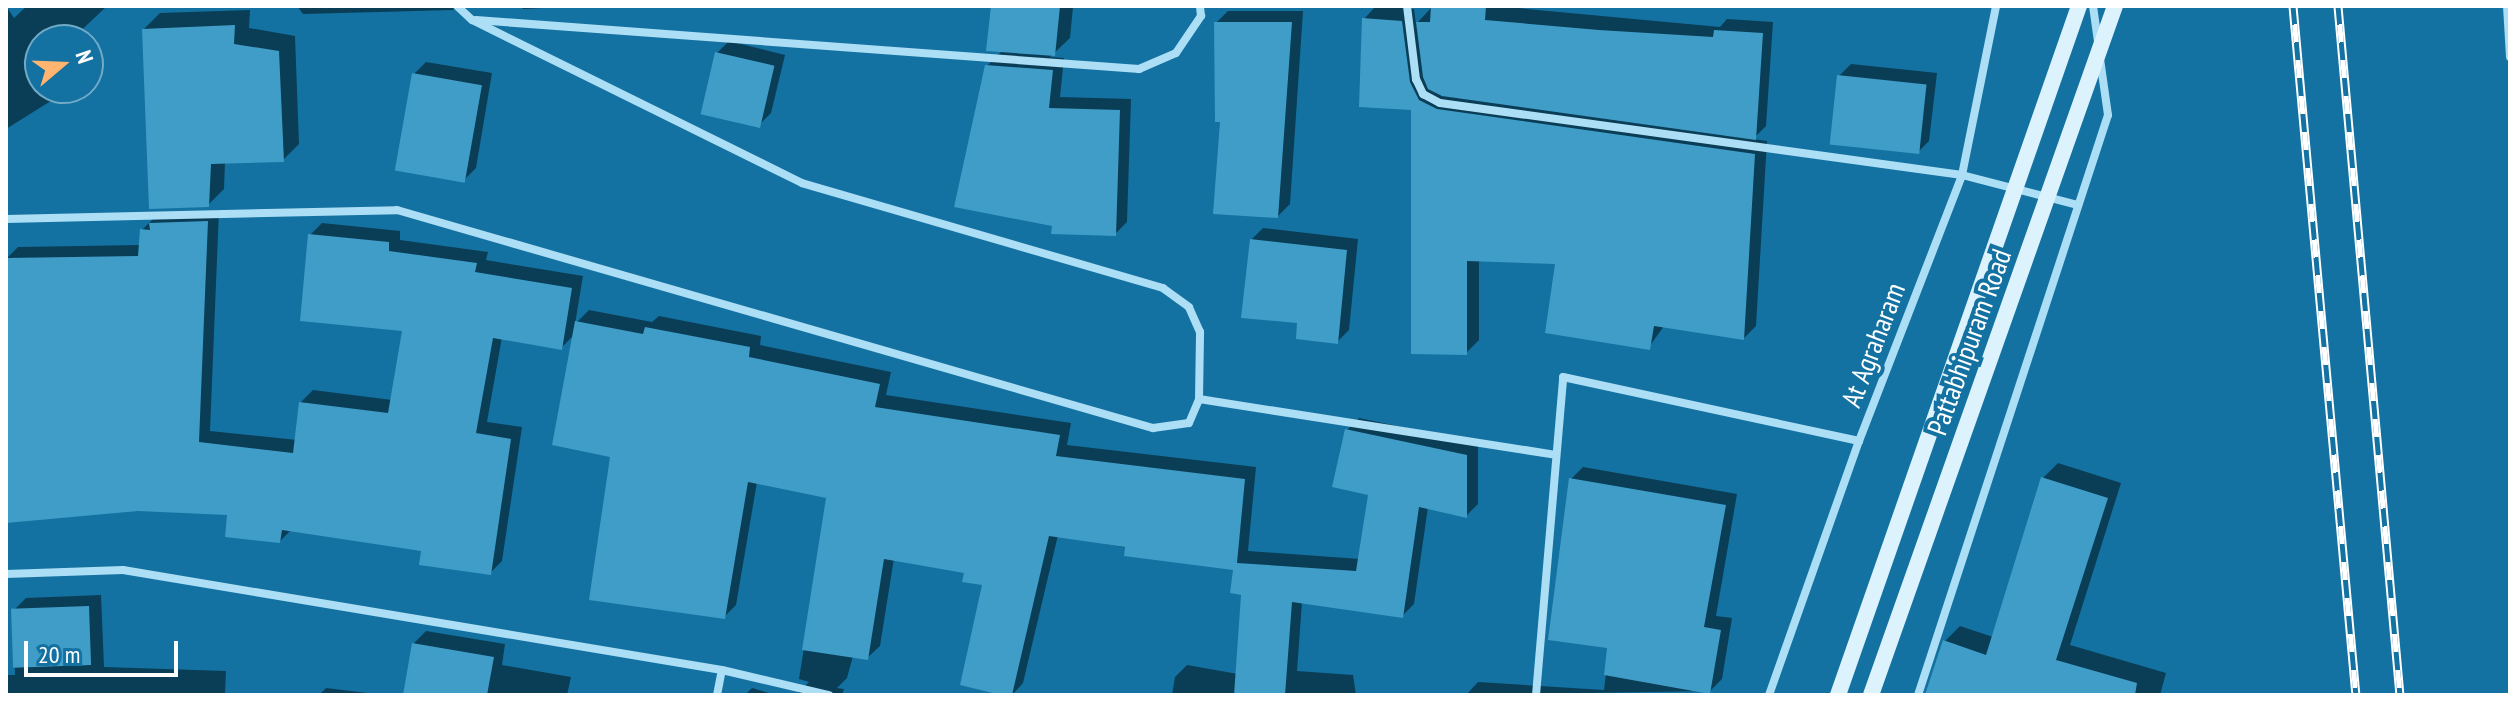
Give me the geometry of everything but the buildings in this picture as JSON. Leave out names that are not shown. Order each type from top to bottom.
[{"type":"street","points":[[6,219],[397,210],[1153,428],[1189,423],[1199,399],[1200,332],[1189,307],[1163,288],[802,183],[472,20],[457,6]]},
{"type":"street","points":[[472,20],[1139,69],[1176,53],[1201,16],[1200,6]]},
{"type":"street","points":[[1407,6],[1416,79],[1423,94],[1440,103],[1962,175],[2078,205]]},
{"type":"street","name":"At Agraharam","points":[[1769,695],[1859,441],[1962,175],[1996,6]]},
{"type":"street","name":"Pattabhipuram Road","points":[[1838,695],[2079,6]]},
{"type":"street","points":[[1918,695],[2108,115],[2093,6]]},
{"type":"street","name":"Pattabhipuram Road","points":[[1871,695],[2115,6]]},
{"type":"street","points":[[2507,6],[2510,57]]},
{"type":"street","points":[[1536,695],[1563,377],[1859,441]]},
{"type":"street","points":[[1199,399],[1556,455]]},
{"type":"street","points":[[6,574],[123,570],[722,670],[829,695]]},
{"type":"street","points":[[717,695],[722,670]]},
{"type":"railway","points":[[2293,6],[2356,695]]},
{"type":"railway","points":[[2338,6],[2400,695]]}]
